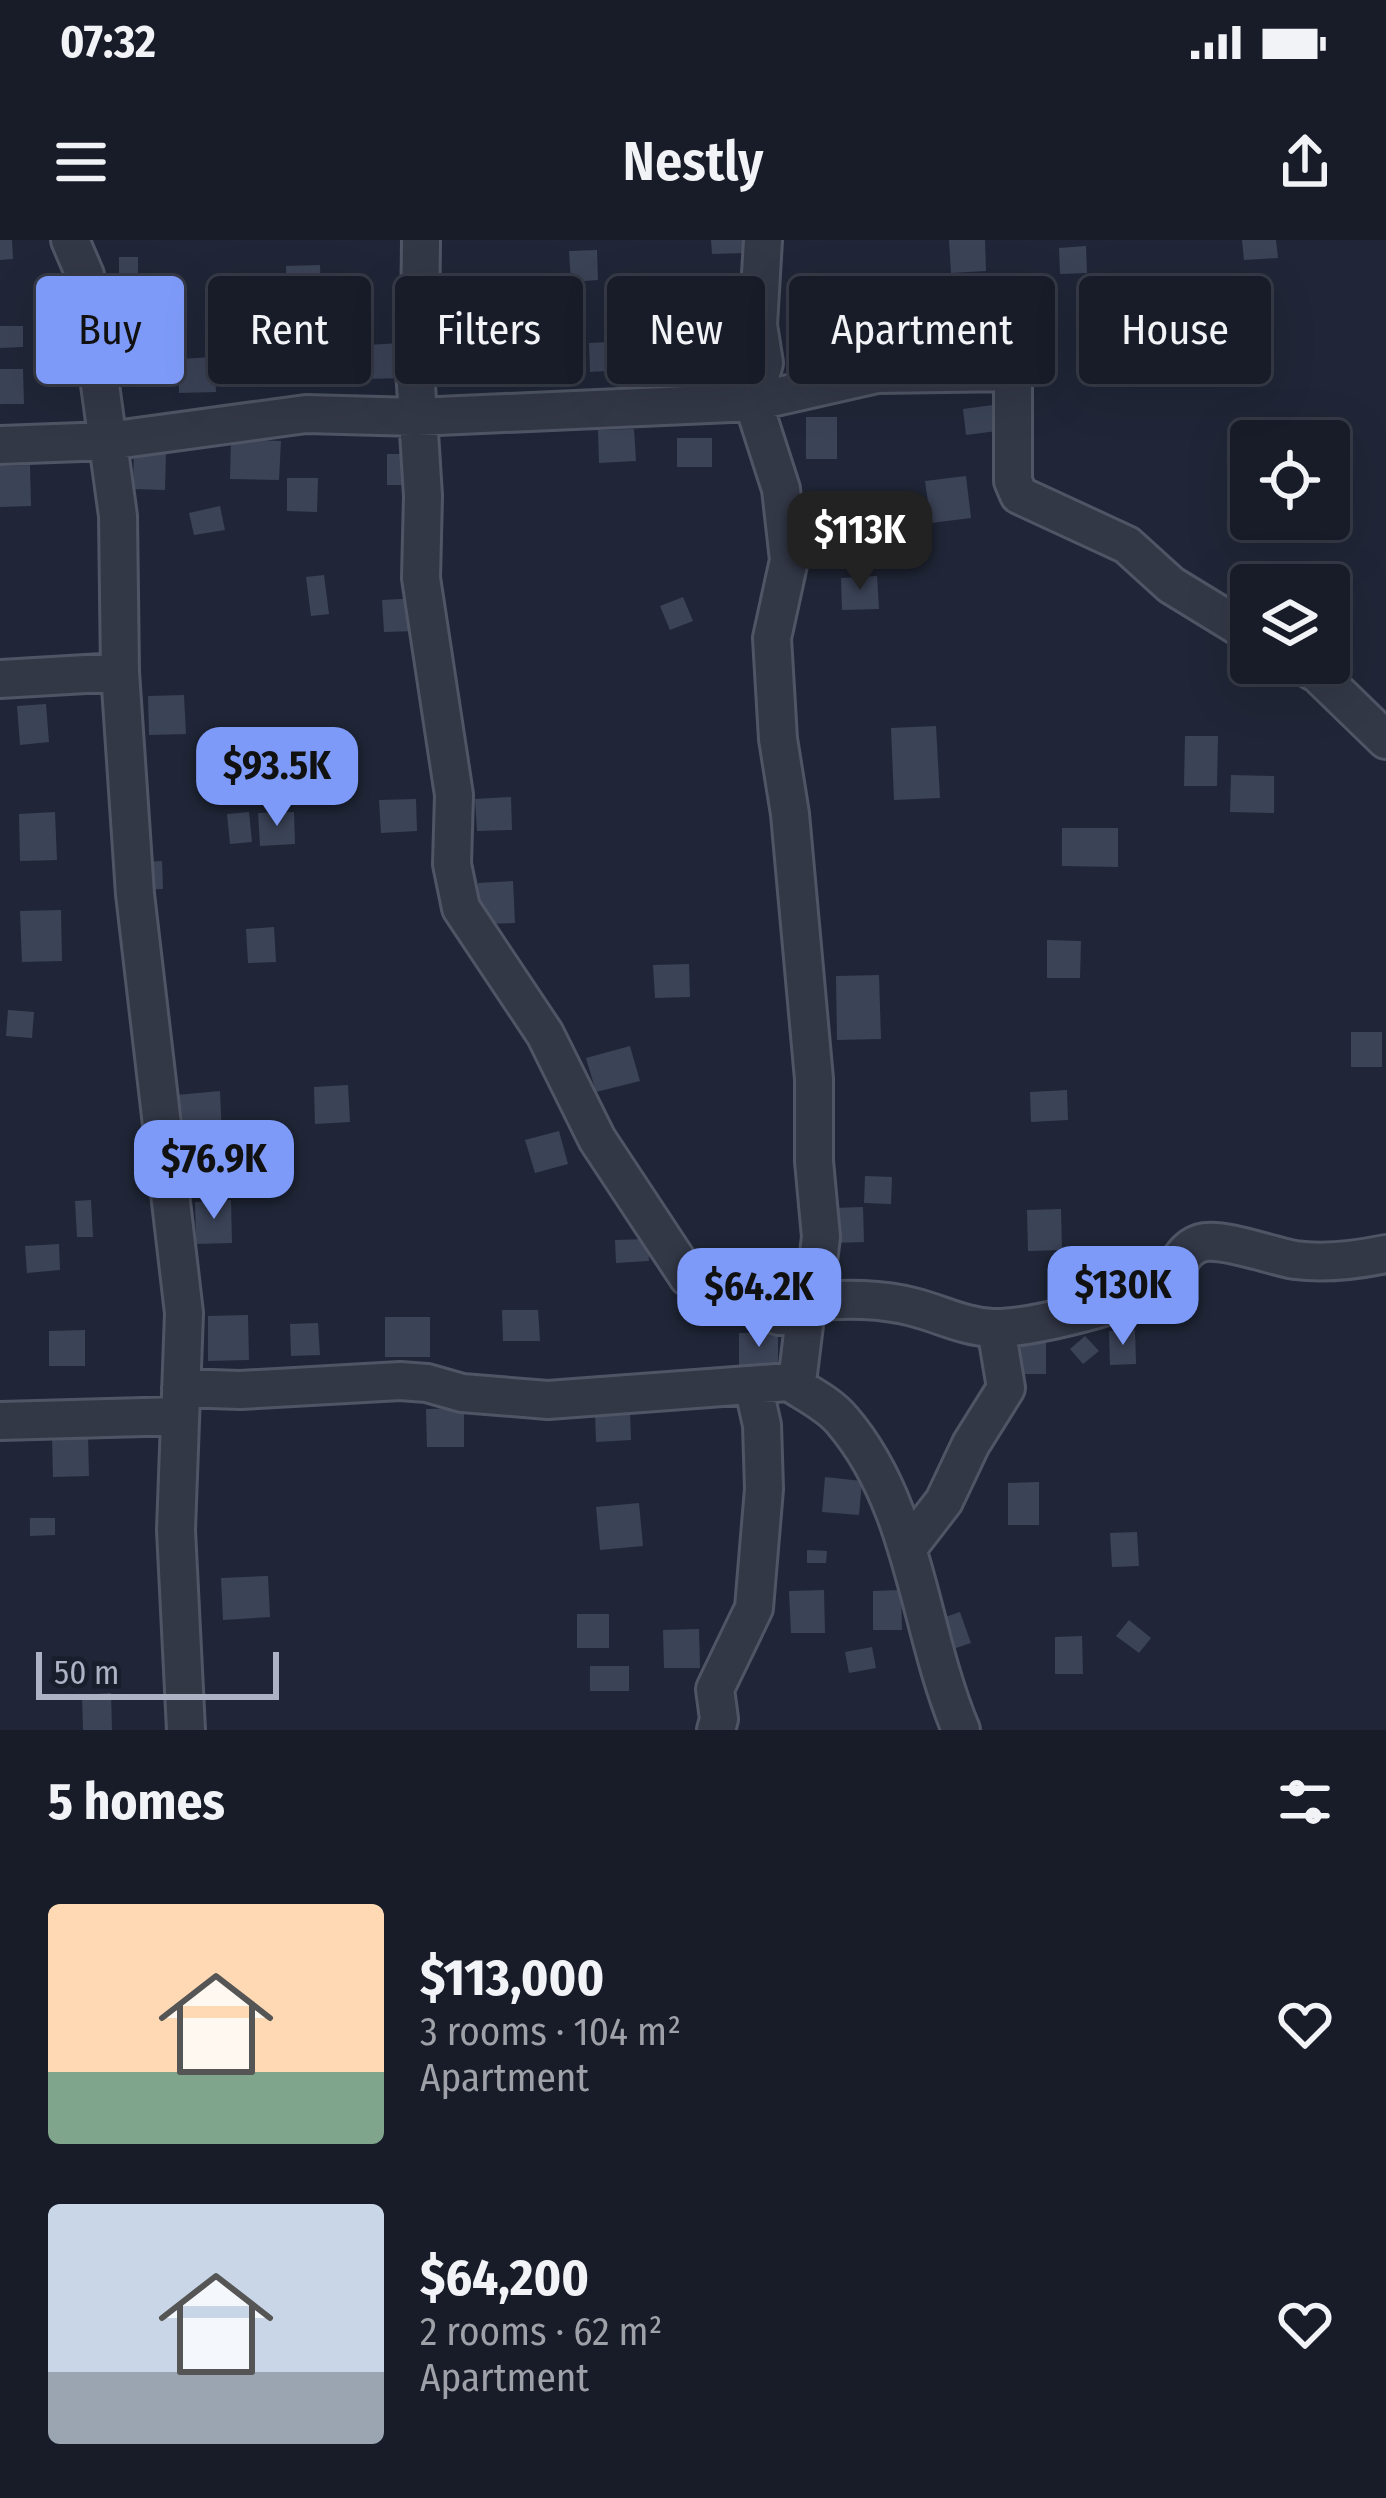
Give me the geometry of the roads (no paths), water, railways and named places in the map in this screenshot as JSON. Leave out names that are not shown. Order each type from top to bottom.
[{"type":"street","points":[[70,240],[85,275],[118,516],[120,672],[135,894],[184,1313],[176,1530],[187,1730]]},
{"type":"street","points":[[421,240],[416,417],[424,496],[421,578],[452,776],[452,864],[461,908],[545,1034],[597,1138],[688,1277],[779,1316],[882,1303],[996,1328],[1080,1313],[1146,1294],[1168,1280],[1190,1249],[1208,1241],[1300,1261],[1386,1254]]},
{"type":"street","points":[[0,1421],[180,1402],[240,1390],[400,1381],[462,1393],[548,1400],[771,1384],[798,1374],[821,1237],[814,1161],[814,1079],[790,814],[778,739],[772,638],[789,560],[781,489],[753,403],[764,363],[758,325],[763,240]]},
{"type":"street","points":[[0,445],[108,441],[306,414],[416,417],[753,403],[877,374],[1012,372],[1013,481],[1019,495],[1127,544],[1171,585],[1230,621]]},
{"type":"street","points":[[0,679],[120,672]]},
{"type":"street","points":[[1328,684],[1386,740]]},
{"type":"street","points":[[907,1549],[944,1501],[971,1444],[1006,1388],[996,1328]]},
{"type":"street","points":[[771,1384],[840,1416],[884,1480],[945,1693],[961,1730]]},
{"type":"street","points":[[716,1730],[715,1689],[754,1608],[764,1489],[762,1425],[771,1384]]}]
